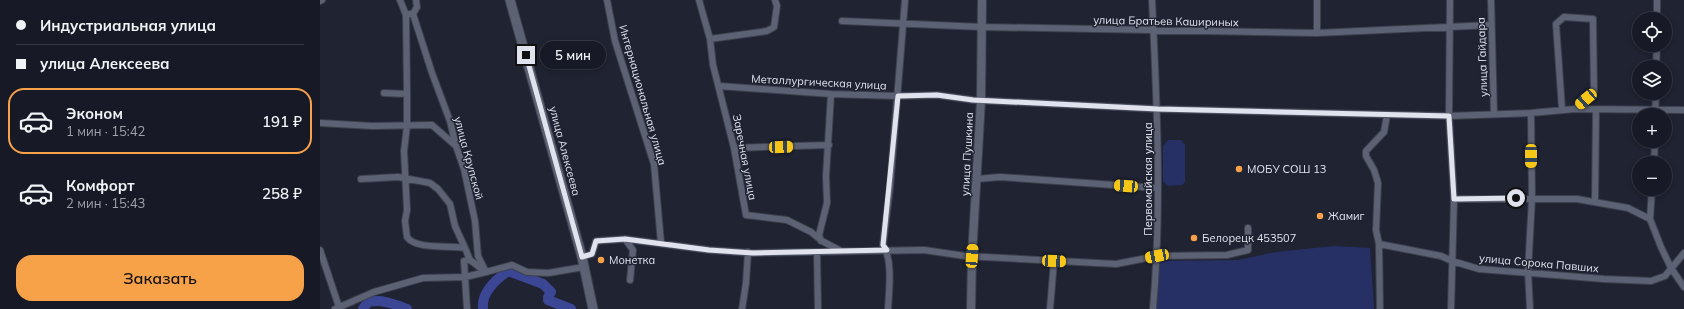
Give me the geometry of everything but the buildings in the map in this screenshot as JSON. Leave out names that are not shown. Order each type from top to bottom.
[{"type":"main road","name":"улица Алексеева","points":[[510,0],[582,257],[593,309]]},
{"type":"street","points":[[400,0],[406,16],[407,126],[404,151],[407,210],[405,221],[407,237],[409,240],[426,246],[452,246],[465,248]]},
{"type":"street","name":"улица Крупской","points":[[416,0],[417,7],[413,14],[432,73],[450,121],[456,146],[464,169],[473,214],[478,256],[486,272]]},
{"type":"street","name":"Интернациональная улица","points":[[607,0],[615,40],[654,164],[661,243]]},
{"type":"street","name":"Заречная улица","points":[[699,0],[710,39],[713,65],[734,148],[746,215],[787,220],[811,232],[822,241],[843,252]]},
{"type":"street","points":[[710,39],[767,31],[774,27],[776,6],[775,0]]},
{"type":"street","points":[[888,309],[889,265],[887,250],[883,245],[898,96],[905,0]]},
{"type":"street","name":"улица Пушкина","points":[[971,309],[972,256],[980,100],[982,0]]},
{"type":"street","name":"Первомайская улица","points":[[1152,0],[1158,109],[1157,256],[1153,309]]},
{"type":"street","points":[[1316,0],[1317,33]]},
{"type":"street","points":[[1450,0],[1449,116],[1454,199],[1451,309]]},
{"type":"street","name":"улица Гайдара","points":[[1491,0],[1490,25],[1494,114]]},
{"type":"street","points":[[1657,0],[1657,12]]},
{"type":"street","points":[[406,16],[413,14]]},
{"type":"street","points":[[1562,110],[1556,24],[1564,17],[1593,19],[1594,91],[1575,109]]},
{"type":"street","name":"улица Братьев Кашириных","points":[[842,21],[904,25],[982,27],[1317,33],[1490,25]]},
{"type":"street","name":"Металлургическая улица","points":[[719,86],[831,94],[898,96],[937,95],[980,100],[1158,109],[1449,116],[1531,113],[1575,109],[1632,111]]},
{"type":"street","points":[[384,93],[407,94]]},
{"type":"street","points":[[822,241],[819,235],[827,203],[826,176],[831,94]]},
{"type":"street","points":[[1595,202],[1596,110]]},
{"type":"street","name":"Металлургическая улица","points":[[1672,111],[1684,110]]},
{"type":"street","points":[[1530,309],[1528,272],[1532,198],[1531,113]]},
{"type":"street","points":[[1380,309],[1379,244],[1376,230],[1378,183],[1374,170],[1366,156],[1366,151],[1384,132],[1386,115]]},
{"type":"street","points":[[320,123],[372,126],[432,125],[456,146]]},
{"type":"street","points":[[734,148],[828,145]]},
{"type":"street","points":[[361,179],[398,177],[430,183],[438,189],[450,204],[455,226],[470,260],[486,272]]},
{"type":"street","points":[[977,179],[1000,177],[1157,188]]},
{"type":"street","points":[[1652,196],[1650,219],[1671,268],[1684,287]]},
{"type":"street","points":[[1454,199],[1577,199],[1628,208],[1650,219]]},
{"type":"street","points":[[582,257],[592,254],[596,241],[625,239],[709,250],[748,252],[924,250],[972,256],[1116,264],[1157,256],[1227,255],[1240,253],[1248,250],[1248,228]]},
{"type":"street","points":[[625,239],[633,250],[630,280]]},
{"type":"street","name":"улица Сорока Павших","points":[[1379,244],[1441,256],[1479,269],[1604,279],[1651,281],[1665,276],[1684,254]]},
{"type":"street","points":[[320,250],[337,308],[374,292],[424,278],[465,277],[512,266],[534,273],[548,273],[584,267]]},
{"type":"street","points":[[742,309],[746,283],[748,252]]},
{"type":"street","points":[[817,252],[818,309]]},
{"type":"street","points":[[467,309],[464,261],[470,260]]},
{"type":"street","points":[[1050,309],[1054,261]]},
{"type":"shaded area","points":[[1168,140],[1181,140],[1185,145],[1185,182],[1182,185],[1168,186],[1163,181],[1163,146]]},
{"type":"shaded area","points":[[1334,246],[1370,248],[1374,309],[1157,309],[1159,261],[1238,260],[1276,252]]},
{"type":"waterway","points":[[483,309],[484,298],[490,287],[498,278],[508,271],[543,284],[551,292],[548,300],[571,309]]},
{"type":"waterway","points":[[363,309],[368,302],[373,301],[393,304],[407,309]]},
{"type":"place","name":"МОБУ СОШ 13","points":[[1239,169]]},
{"type":"place","name":"Жамиг","points":[[1320,216]]},
{"type":"place","name":"Белорецк 453507","points":[[1194,238]]},
{"type":"place","name":"Монетка","points":[[601,260]]},
{"type":"route","points":[[526,55],[582,257],[592,254],[596,241],[625,239],[709,250],[753,253],[887,250],[883,245],[898,96],[937,95],[973,100],[1158,109],[1449,116],[1450,156],[1454,199],[1516,198]]}]
